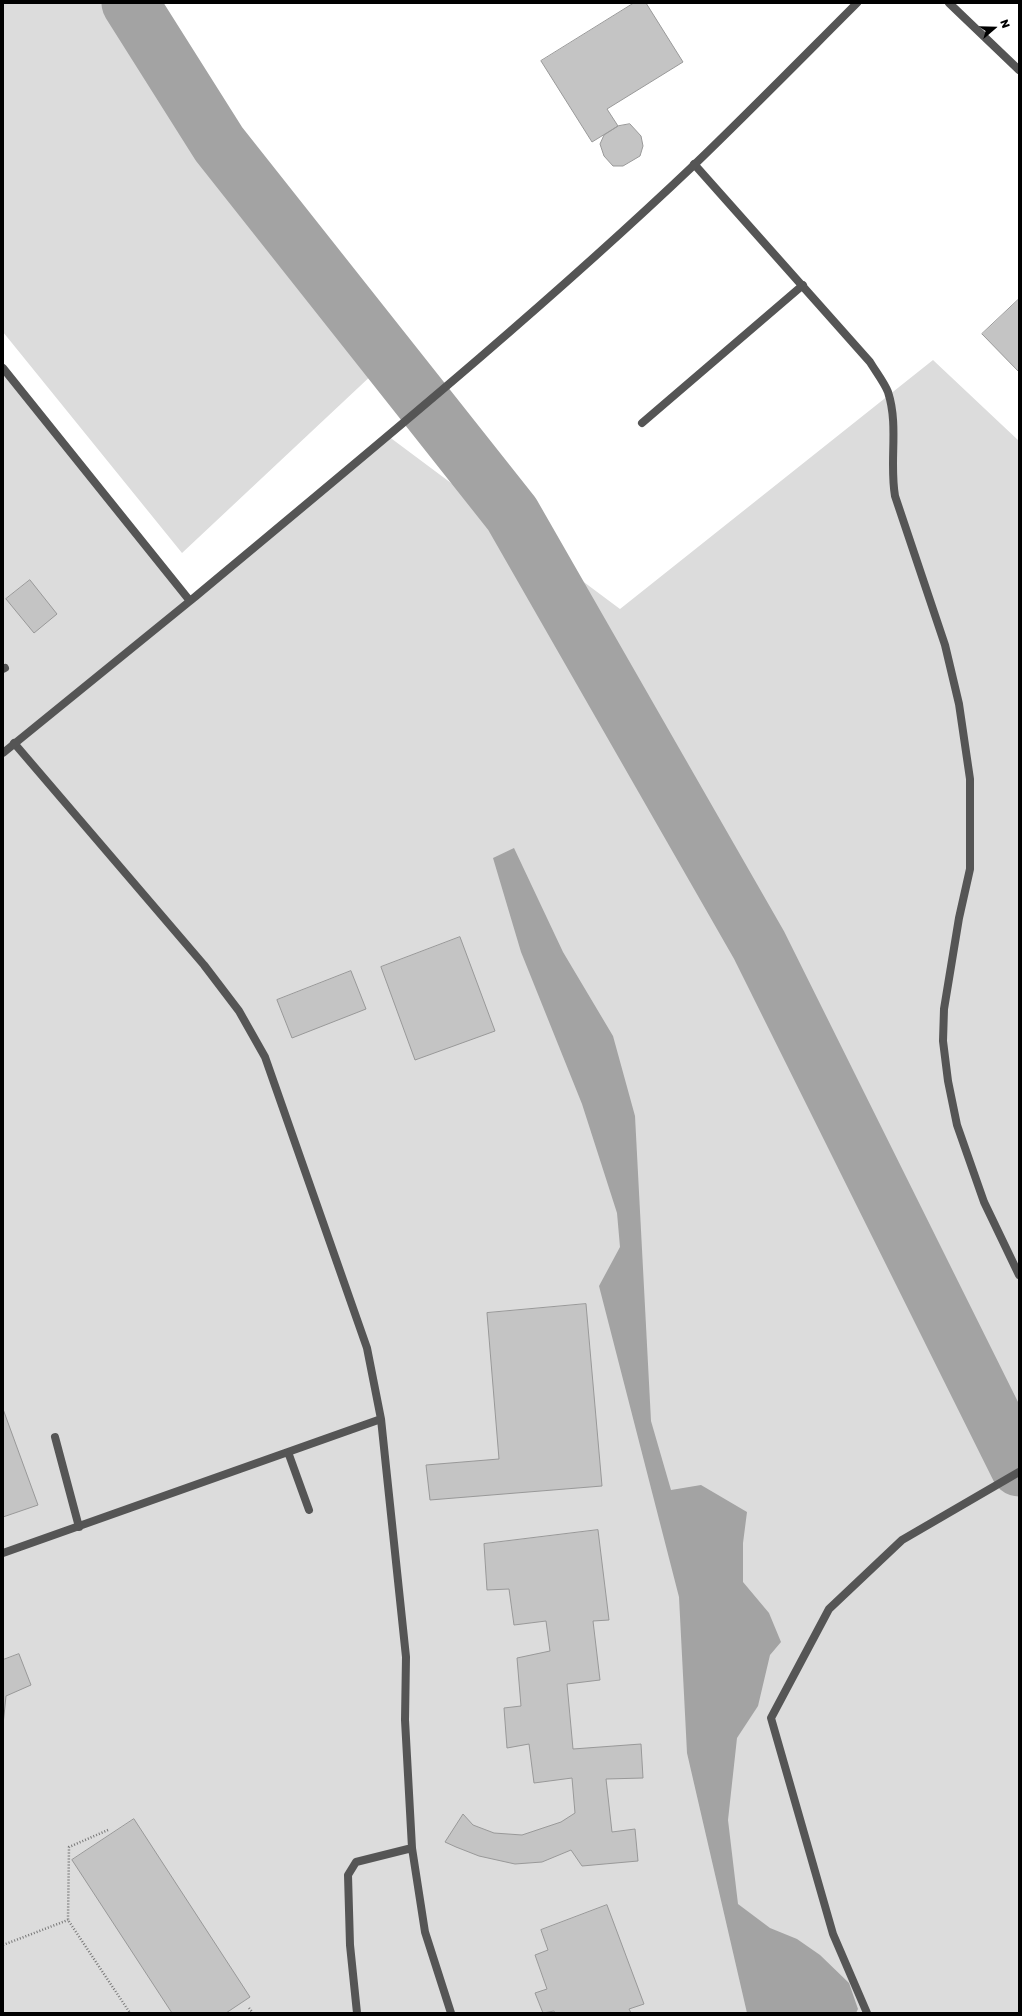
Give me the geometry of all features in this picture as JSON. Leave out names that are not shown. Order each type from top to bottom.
[{"type":"street","points":[[3,753],[190,601],[388,436],[499,340],[694,164],[857,3]]},
{"type":"street","points":[[949,3],[1019,70]]},
{"type":"street","points":[[694,164],[870,362],[887,390],[892,411],[894,437],[892,478],[895,496],[945,645],[959,704],[970,779],[970,869],[959,918],[944,1009],[943,1041],[948,1081],[957,1125],[984,1202],[1019,1275]]},
{"type":"street","points":[[642,423],[803,285]]},
{"type":"street","points":[[3,368],[190,601]]},
{"type":"street","points":[[14,743],[204,965],[239,1011],[265,1057],[367,1348],[381,1419],[406,1657],[405,1720],[412,1848],[425,1932],[451,2013]]},
{"type":"street","points":[[3,1553],[381,1419]]},
{"type":"street","points":[[55,1437],[79,1527]]},
{"type":"street","points":[[288,1452],[309,1510]]},
{"type":"street","points":[[867,2013],[833,1934],[771,1718],[830,1609],[902,1540],[1019,1472]]},
{"type":"street","points":[[357,2013],[350,1945],[348,1875],[356,1862],[412,1848]]},
{"type":"path","points":[[108,1830],[69,1847],[68,1920],[130,2013]]},
{"type":"path","points":[[3,1944],[68,1920]]},
{"type":"path","points":[[249,2008],[253,2013]]},
{"type":"shaded area","points":[[3,3],[107,3],[375,372],[182,553],[3,332]]},
{"type":"shaded area","points":[[933,360],[1019,441],[1019,2013],[3,2013],[3,368],[190,601],[388,436],[620,609]]},
{"type":"shaded area","points":[[514,848],[563,952],[613,1036],[635,1116],[651,1421],[671,1490],[701,1485],[747,1512],[743,1543],[743,1582],[769,1613],[781,1642],[770,1655],[758,1706],[737,1738],[728,1820],[738,1904],[770,1928],[797,1939],[820,1955],[849,1983],[858,2009],[856,2013],[747,2013],[687,1753],[679,1597],[599,1286],[620,1247],[617,1213],[582,1104],[521,952],[493,858]]},
{"type":"building","points":[[634,3],[646,3],[683,62],[607,109],[618,126],[592,142],[541,61]]},
{"type":"building","points":[[630,124],[641,136],[643,146],[640,156],[623,166],[613,166],[604,156],[600,144],[604,135],[618,126]]},
{"type":"building","points":[[1019,299],[1019,372],[982,334]]},
{"type":"building","points":[[30,580],[57,614],[34,633],[6,599]]},
{"type":"building","points":[[460,937],[495,1031],[415,1060],[381,967]]},
{"type":"building","points":[[351,971],[366,1009],[292,1038],[277,1000]]},
{"type":"building","points":[[586,1304],[602,1486],[430,1500],[426,1465],[499,1459],[487,1313]]},
{"type":"building","points":[[3,1409],[38,1505],[3,1517]]},
{"type":"building","points":[[598,1530],[609,1620],[593,1621],[600,1680],[567,1684],[573,1749],[641,1744],[643,1778],[606,1779],[612,1832],[635,1829],[638,1861],[582,1866],[571,1850],[542,1862],[515,1864],[479,1856],[445,1842],[463,1814],[473,1825],[494,1833],[522,1835],[561,1822],[575,1813],[572,1778],[534,1783],[529,1744],[507,1748],[504,1708],[521,1706],[517,1658],[550,1651],[546,1621],[514,1625],[509,1589],[487,1590],[484,1544]]},
{"type":"building","points":[[19,1654],[31,1685],[6,1696],[3,1725],[3,1660]]},
{"type":"building","points":[[134,1819],[250,1997],[226,2013],[172,2013],[72,1860]]},
{"type":"building","points":[[607,1905],[644,2004],[629,2009],[631,2013],[555,2013],[554,2011],[543,2013],[535,1993],[547,1989],[535,1955],[548,1950],[541,1930]]},
{"type":"waterway","points":[[130,3],[219,144],[512,514],[759,945],[1019,1468]]}]
